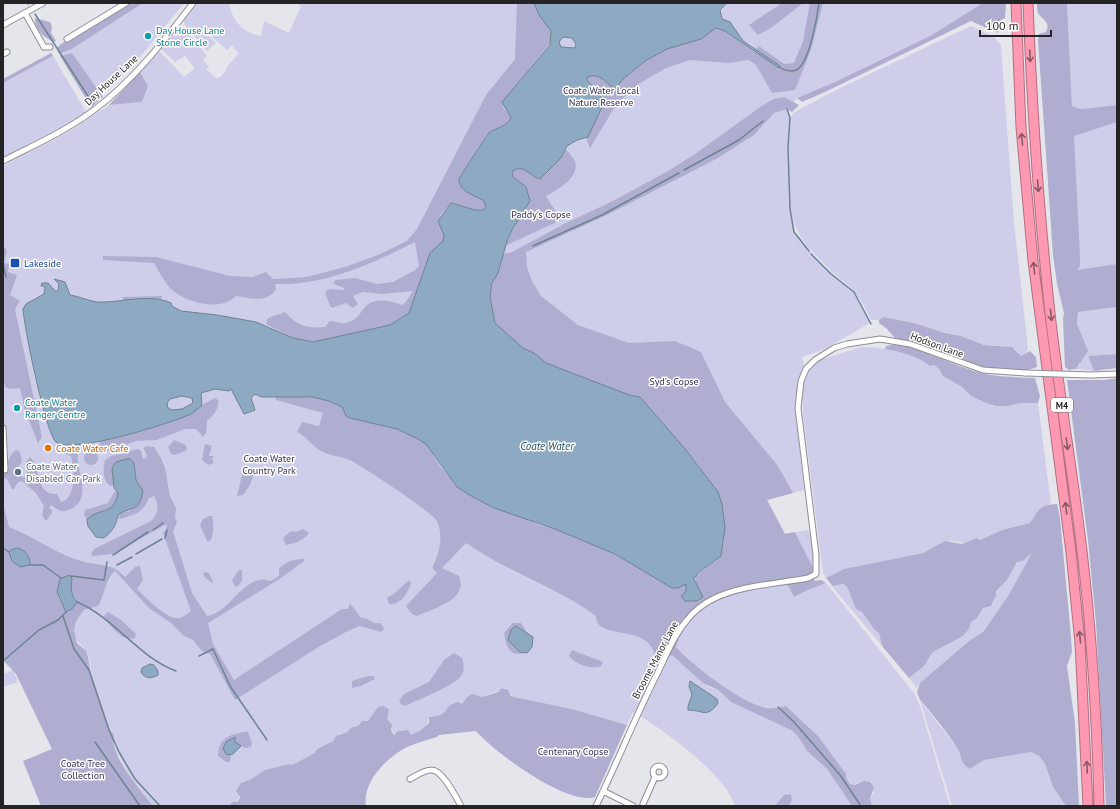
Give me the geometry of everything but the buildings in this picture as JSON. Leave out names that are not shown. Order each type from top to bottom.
[{"type":"highway","name":"M4","points":[[1016,3],[1021,127],[1032,254],[1071,552],[1080,643],[1088,806]]},
{"type":"highway","name":"M4","points":[[1028,3],[1034,127],[1044,258],[1082,553],[1090,633],[1097,738],[1099,806]]},
{"type":"street","points":[[3,25],[42,3]]},
{"type":"street","points":[[69,36],[126,3]]},
{"type":"street","name":"Day House Lane","points":[[3,161],[72,125],[95,109],[135,72],[194,3]]},
{"type":"street","points":[[25,13],[44,49],[50,47]]},
{"type":"street","name":"Hodson Lane","points":[[808,578],[816,574],[816,564],[798,402],[803,375],[814,360],[834,348],[847,344],[880,339],[910,344],[983,370],[1091,375],[1117,374]]},
{"type":"street","points":[[3,428],[5,470]]},
{"type":"street","name":"Broome Manor Lane","points":[[596,806],[647,694],[674,640],[692,614],[713,599],[731,592],[808,578]]},
{"type":"street","points":[[410,779],[417,778],[430,770],[436,771],[442,776],[461,806]]},
{"type":"street","points":[[603,791],[634,806],[639,803],[645,805],[655,777]]},
{"type":"green space","points":[[131,3],[143,3],[72,49],[59,54],[57,48],[61,44]]},
{"type":"green space","points":[[143,3],[184,3],[132,67],[101,95],[72,53],[60,56],[59,54],[72,49]]},
{"type":"green space","points":[[197,3],[229,3],[230,9],[239,25],[249,32],[261,36],[264,21],[289,33],[301,6],[296,3],[983,3],[930,36],[837,81],[797,98],[787,109],[790,123],[788,148],[788,188],[794,232],[823,266],[854,292],[870,323],[825,349],[802,357],[804,365],[799,379],[795,402],[804,490],[767,500],[785,534],[808,530],[811,535],[814,564],[812,573],[733,591],[699,605],[664,655],[673,656],[709,687],[717,690],[731,702],[793,731],[807,751],[827,769],[852,806],[735,806],[719,780],[692,753],[660,729],[633,712],[627,725],[572,709],[513,697],[505,688],[482,697],[468,696],[462,704],[451,704],[445,714],[429,717],[425,726],[411,735],[407,730],[398,731],[395,735],[387,719],[386,707],[378,707],[368,721],[362,721],[358,726],[355,726],[347,732],[339,734],[333,741],[317,749],[315,753],[292,765],[265,770],[251,779],[241,783],[238,802],[232,802],[229,806],[153,806],[130,776],[114,747],[91,674],[88,656],[85,649],[76,640],[74,633],[76,620],[84,610],[89,609],[104,592],[105,587],[115,571],[103,565],[80,561],[60,554],[3,526],[3,166],[72,130],[109,105],[142,102],[148,86],[140,72],[159,51],[184,77],[195,68],[185,56],[175,62],[161,49],[175,34],[180,32],[191,36],[207,56],[203,59],[209,67],[206,69],[216,78],[219,78],[227,70],[226,68],[239,53],[232,46],[227,50],[207,32],[189,30],[184,24],[184,20]]},
{"type":"green space","points":[[517,3],[534,3],[536,9],[550,31],[551,42],[505,99],[503,107],[511,118],[507,124],[490,132],[459,179],[484,201],[486,204],[485,209],[475,210],[451,203],[441,214],[438,221],[444,235],[443,241],[418,292],[412,310],[407,315],[390,325],[313,342],[293,338],[266,324],[268,318],[285,312],[293,320],[307,327],[325,327],[330,321],[343,323],[353,320],[366,306],[374,301],[389,301],[402,305],[413,291],[382,294],[363,292],[353,296],[358,304],[353,308],[346,303],[332,308],[325,292],[330,289],[344,290],[344,288],[334,284],[335,280],[355,278],[377,284],[393,282],[415,270],[419,266],[415,242],[382,258],[347,272],[293,284],[275,284],[276,289],[268,297],[253,299],[236,296],[230,301],[213,305],[194,302],[177,294],[166,283],[154,263],[103,260],[103,256],[156,257],[230,276],[253,277],[266,272],[273,279],[277,279],[306,277],[345,267],[378,255],[407,241],[417,229],[486,95],[515,59]]},
{"type":"green space","points":[[782,3],[803,3],[771,28],[758,35],[749,25]]},
{"type":"green space","name":"Coate Water Local Nature Reserve","points":[[810,3],[823,3],[811,50],[795,90],[772,93],[756,65],[749,60],[728,63],[690,60],[666,68],[637,85],[616,105],[590,148],[586,138],[603,105],[600,96],[587,80],[587,77],[598,77],[605,80],[613,88],[618,88],[623,79],[645,61],[667,49],[701,39],[716,28],[725,31],[754,52],[759,46],[784,64],[794,63],[803,41]]},
{"type":"green space","points":[[983,3],[1006,3],[1005,18],[996,23],[998,33],[971,21],[825,92],[802,102],[797,98],[837,81],[930,36]]},
{"type":"green space","points":[[1037,3],[1067,3],[1072,106],[1081,109],[1117,105],[1117,122],[1074,136],[1080,256],[1080,266],[1077,270],[1117,264],[1117,307],[1078,312],[1077,324],[1088,351],[1076,369],[1069,370],[1065,367],[1064,313],[1057,284],[1053,255],[1038,40],[1039,34],[1046,32],[1047,23],[1038,13]]},
{"type":"green space","points":[[1067,3],[1117,3],[1117,105],[1080,109],[1072,106]]},
{"type":"green space","points":[[35,18],[50,22],[52,26],[51,33],[56,41],[54,42],[44,36],[38,30]]},
{"type":"green space","points":[[971,26],[994,37],[1001,46],[1014,223],[1028,349],[1025,355],[1021,356],[1016,350],[1005,346],[984,345],[961,336],[945,333],[914,323],[883,317],[879,320],[871,320],[862,301],[854,291],[830,270],[804,241],[793,220],[790,207],[788,160],[791,117],[793,113],[834,91]]},
{"type":"green space","points":[[191,32],[206,34],[216,43],[207,51]]},
{"type":"green space","points":[[51,53],[53,56],[3,83],[3,79]]},
{"type":"green space","points":[[72,53],[103,97],[91,107],[60,56]]},
{"type":"green space","points":[[53,56],[86,112],[52,132],[3,157],[3,83]]},
{"type":"green space","points":[[140,72],[148,86],[142,102],[109,105]]},
{"type":"green space","name":"Syd's Copse","points":[[784,97],[799,105],[792,112],[787,109],[774,113],[754,135],[716,159],[607,215],[526,252],[527,267],[532,281],[541,296],[578,325],[629,343],[675,341],[701,352],[725,402],[778,466],[793,493],[767,500],[785,534],[795,532],[814,570],[812,573],[815,581],[821,580],[826,583],[794,597],[787,584],[736,594],[720,600],[705,607],[693,617],[683,630],[676,647],[718,683],[745,699],[767,708],[786,706],[818,736],[846,774],[846,778],[850,784],[855,785],[864,781],[870,782],[874,787],[870,799],[872,806],[852,806],[827,769],[807,751],[793,731],[731,702],[718,690],[703,683],[673,656],[664,655],[660,660],[656,661],[653,648],[645,640],[636,636],[605,629],[598,624],[596,616],[575,602],[498,562],[466,543],[442,568],[459,576],[461,584],[455,597],[440,606],[417,616],[412,614],[406,606],[437,573],[432,568],[440,545],[440,533],[437,521],[410,499],[368,471],[350,460],[321,451],[297,432],[302,422],[319,426],[323,413],[276,400],[275,397],[301,397],[327,400],[342,407],[345,413],[371,423],[397,429],[418,439],[426,444],[440,466],[457,487],[539,525],[555,529],[615,554],[672,588],[678,588],[686,583],[686,591],[681,596],[685,601],[695,600],[696,576],[721,556],[724,539],[700,467],[636,396],[629,395],[582,378],[552,365],[524,348],[502,330],[494,321],[492,315],[490,293],[492,284],[500,268],[503,254],[512,252],[564,224],[613,201],[668,171],[695,154],[763,105],[774,99]]},
{"type":"green space","points":[[1117,122],[1117,264],[1077,271],[1074,135]]},
{"type":"green space","name":"Paddy's Copse","points":[[565,148],[575,161],[576,167],[574,173],[567,182],[546,196],[561,220],[505,246],[519,217],[520,182],[513,177],[512,172],[519,169],[526,170],[539,180],[561,158]]},
{"type":"green space","points":[[3,245],[7,251],[4,263],[9,264],[8,272],[17,275],[10,295],[20,301],[15,309],[42,437],[38,443],[25,411],[20,388],[10,389],[5,387],[3,375]]},
{"type":"green space","points":[[162,296],[161,300],[123,300],[123,297]]},
{"type":"green space","points":[[1117,307],[1117,354],[1088,356],[1094,371],[1076,369],[1080,365],[1077,324],[1078,312]]},
{"type":"green space","points":[[883,317],[914,323],[945,333],[961,336],[984,345],[1012,347],[1021,356],[1030,351],[1036,357],[1037,367],[1025,371],[991,369],[967,363],[896,339],[879,323],[879,320]]},
{"type":"green space","points":[[898,344],[981,373],[1035,378],[1040,396],[1038,403],[1021,403],[1007,406],[996,406],[986,403],[971,396],[962,387],[943,376],[939,369],[934,365],[930,366],[909,355],[885,349],[886,346]]},
{"type":"green space","points":[[861,347],[897,351],[915,357],[930,366],[934,365],[939,369],[943,376],[962,387],[971,396],[986,403],[996,406],[1015,405],[1021,403],[1038,403],[1051,504],[1040,509],[1030,523],[1002,530],[980,540],[973,540],[967,543],[950,541],[923,553],[854,567],[826,578],[823,573],[803,415],[802,386],[805,376],[817,361]]},
{"type":"green space","points":[[1117,354],[1117,368],[1094,371],[1088,356]]},
{"type":"green space","points":[[1117,378],[1117,806],[1106,806],[1096,622],[1088,540],[1067,380],[1104,380]]},
{"type":"green space","points":[[215,398],[218,400],[218,406],[212,417],[207,421],[206,433],[203,437],[196,429],[185,429],[157,440],[136,441],[110,451],[99,451],[100,441],[148,429],[193,413],[198,407]]},
{"type":"green space","points":[[174,440],[186,445],[187,450],[175,455],[171,454],[168,447]]},
{"type":"green space","points":[[205,444],[212,446],[209,456],[214,456],[212,459],[214,463],[208,465],[202,460]]},
{"type":"green space","name":"Coate Tree Collection","points":[[145,446],[154,447],[165,468],[170,496],[176,508],[175,518],[177,522],[173,531],[192,593],[207,616],[215,614],[228,604],[245,587],[262,579],[271,581],[279,576],[279,569],[288,562],[297,559],[305,559],[278,580],[208,623],[213,644],[234,680],[342,609],[348,609],[350,603],[361,618],[375,623],[381,623],[384,629],[381,632],[359,626],[346,632],[320,646],[235,700],[210,654],[202,651],[193,640],[184,636],[171,623],[149,608],[115,571],[107,583],[98,606],[84,610],[76,621],[74,630],[77,643],[86,651],[91,674],[110,731],[114,734],[113,742],[116,751],[127,772],[153,806],[41,806],[23,761],[52,749],[16,674],[3,660],[3,503],[9,527],[60,553],[84,562],[103,565],[115,569],[125,577],[135,567],[140,566],[143,580],[137,589],[163,612],[169,616],[180,618],[191,611],[163,533],[167,524],[112,554],[93,556],[91,554],[94,549],[151,521],[156,515],[157,503],[154,496],[149,498],[144,507],[138,513],[120,519],[118,518],[121,513],[130,511],[143,493],[137,484],[134,464],[130,459],[113,466],[112,471],[114,485],[110,486],[107,483],[104,474],[105,460],[111,456],[138,449],[141,451],[143,459],[147,456],[144,449]],"holes":[[[61,578],[70,585],[72,594],[76,600],[72,609],[66,611],[58,596]]]},
{"type":"green space","points":[[67,448],[78,452],[83,489],[82,496],[73,508],[67,511],[62,511],[51,505],[49,508],[52,510],[52,513],[46,521],[42,515],[44,506],[36,493],[22,481],[18,482],[14,489],[12,489],[7,479],[3,478],[3,469],[11,454],[16,450],[20,452],[22,462],[15,471],[22,477],[26,477],[26,462],[30,457],[34,462],[42,486],[50,493],[57,494],[61,502],[66,500],[69,496],[73,485],[73,467],[71,456],[64,453]]},
{"type":"green space","points":[[91,451],[96,453],[98,458],[96,463],[91,465],[86,463],[84,458],[86,453]]},
{"type":"green space","points":[[246,470],[251,472],[253,476],[250,485],[243,495],[237,496],[242,475]]},
{"type":"green space","points":[[115,491],[118,493],[113,506],[95,514],[87,521],[84,514],[85,510],[108,503]]},
{"type":"green space","points":[[1057,504],[1060,518],[1071,637],[1072,652],[1067,666],[1075,723],[1079,806],[1066,806],[1053,787],[1045,764],[1039,756],[1031,752],[984,760],[970,769],[967,767],[962,761],[957,747],[920,700],[917,692],[920,683],[969,641],[983,632],[1008,596],[1032,553],[1023,561],[1017,562],[1007,580],[996,591],[996,596],[991,606],[983,608],[977,618],[971,622],[969,629],[963,636],[933,652],[924,666],[909,678],[882,646],[879,633],[874,629],[862,612],[856,609],[847,587],[843,584],[833,586],[826,578],[844,569],[923,553],[945,541],[962,544],[977,538],[980,540],[1002,530],[1030,523],[1040,509],[1046,505]]},
{"type":"green space","points":[[212,516],[213,529],[210,541],[207,541],[200,525],[203,519]]},
{"type":"green space","points":[[303,529],[309,533],[307,536],[299,541],[286,545],[283,538],[291,531],[296,532]]},
{"type":"green space","points":[[1033,553],[1008,596],[983,632],[969,641],[920,683],[917,688],[909,678],[916,673],[931,657],[933,652],[963,636],[969,629],[971,622],[977,618],[983,608],[991,606],[994,602],[996,591],[1007,580],[1017,562],[1023,561]]},
{"type":"green space","points":[[239,570],[242,570],[242,581],[235,587],[232,580]]},
{"type":"green space","points":[[203,573],[209,573],[214,584],[205,578]]},
{"type":"green space","points":[[409,580],[411,583],[403,598],[397,603],[389,604],[387,598]]},
{"type":"green space","points":[[826,583],[914,693],[920,706],[950,806],[872,806],[870,799],[874,792],[858,783],[854,785],[850,784],[818,736],[786,706],[768,708],[745,699],[719,683],[694,664],[676,647],[683,630],[693,617],[720,599],[753,590],[787,584],[794,597]]},
{"type":"green space","points":[[829,583],[833,586],[843,584],[847,587],[856,609],[862,612],[874,629],[879,633],[882,646]]},
{"type":"green space","points":[[108,612],[121,620],[136,634],[135,638],[130,639],[121,636],[109,624],[104,616]]},
{"type":"green space","points":[[513,623],[521,623],[531,639],[528,651],[517,654],[510,651],[506,643],[504,633]]},
{"type":"green space","points":[[572,650],[603,662],[601,666],[597,667],[584,666],[575,662],[569,656]]},
{"type":"green space","points":[[454,653],[462,658],[464,665],[464,670],[457,680],[405,706],[401,704],[399,701],[404,694],[429,682],[444,660]]},
{"type":"green space","points":[[13,670],[18,682],[3,687],[3,674]]},
{"type":"green space","points":[[373,676],[375,679],[361,686],[352,688],[352,681]]},
{"type":"green space","name":"Centenary Copse","points":[[502,688],[508,690],[511,696],[514,697],[572,709],[627,725],[595,797],[583,798],[550,786],[514,763],[476,731],[439,735],[399,751],[384,764],[372,779],[366,797],[366,806],[229,806],[232,802],[238,802],[240,797],[236,791],[241,783],[251,779],[265,770],[289,764],[292,765],[315,753],[317,749],[333,741],[336,736],[347,732],[352,727],[358,726],[362,721],[368,721],[378,707],[383,706],[389,709],[387,719],[392,725],[391,730],[394,735],[398,731],[408,730],[411,735],[421,730],[429,723],[429,717],[441,715],[453,703],[458,702],[462,704],[468,696],[473,694],[482,697],[498,692]]},
{"type":"green space","points":[[920,700],[959,750],[970,769],[984,760],[1031,752],[1039,756],[1045,764],[1053,787],[1066,806],[952,806]]},
{"type":"green space","points":[[248,732],[252,743],[251,747],[245,748],[241,746],[231,755],[230,762],[226,762],[218,756],[220,745],[225,738],[233,734]]},
{"type":"green space","points":[[791,794],[792,800],[789,806],[775,806],[784,795]]},
{"type":"water","name":"Coate Water","points":[[534,3],[727,3],[720,10],[722,19],[730,22],[743,41],[780,66],[779,68],[725,31],[716,28],[701,39],[667,49],[645,61],[623,79],[616,89],[596,76],[587,77],[587,80],[600,96],[603,105],[588,137],[577,140],[567,146],[561,158],[540,179],[523,169],[516,169],[512,172],[513,177],[526,187],[530,201],[513,228],[507,241],[498,273],[492,283],[490,297],[495,323],[523,348],[534,353],[546,363],[629,395],[640,397],[686,450],[718,492],[722,504],[725,527],[721,556],[698,573],[694,579],[703,597],[697,601],[685,601],[681,596],[686,591],[686,584],[678,588],[672,588],[615,554],[555,529],[494,508],[473,497],[457,487],[426,444],[397,429],[350,418],[346,416],[342,407],[329,401],[312,397],[261,397],[255,394],[251,398],[255,410],[244,414],[231,389],[229,391],[215,389],[201,393],[202,405],[191,414],[164,424],[100,441],[65,445],[56,442],[52,435],[41,401],[31,357],[23,309],[26,304],[44,294],[45,288],[44,286],[41,286],[42,283],[48,283],[55,291],[58,291],[59,284],[54,279],[65,282],[70,295],[97,302],[144,299],[163,300],[171,303],[172,306],[181,311],[217,315],[256,322],[293,338],[313,342],[390,325],[409,313],[430,253],[443,241],[444,235],[438,221],[451,203],[475,210],[483,210],[486,207],[484,201],[468,193],[462,187],[459,179],[490,132],[509,121],[511,118],[502,102],[550,45],[551,31],[539,15]],"holes":[[[563,37],[572,38],[576,44],[575,48],[561,47],[559,42]],[[182,396],[192,398],[193,403],[182,409],[172,410],[168,408],[167,403],[170,399]]]},
{"type":"water","points":[[130,459],[134,463],[136,480],[143,491],[140,503],[135,508],[118,515],[114,528],[104,538],[96,537],[88,526],[87,520],[91,516],[105,511],[113,506],[118,493],[114,488],[112,468],[116,462]]},
{"type":"water","points":[[18,548],[27,554],[30,565],[20,567],[12,561],[9,552]]},
{"type":"water","points":[[69,575],[72,578],[72,593],[77,602],[72,609],[66,612],[57,592],[60,579]]},
{"type":"water","points":[[516,626],[533,637],[532,647],[527,653],[520,652],[508,640],[511,630]]},
{"type":"water","points":[[150,664],[154,665],[158,671],[158,675],[148,678],[141,672],[142,668]]},
{"type":"water","points":[[690,681],[717,699],[718,703],[711,711],[704,712],[688,710],[692,695],[689,686]]},
{"type":"water","points":[[235,737],[235,742],[241,746],[233,754],[227,755],[223,749],[226,742]]},
{"type":"waterway","points":[[779,67],[784,70],[795,71],[803,63],[810,47],[819,3]]},
{"type":"waterway","points":[[35,14],[93,104]]},
{"type":"waterway","points":[[787,109],[790,118],[788,148],[790,209],[794,232],[809,251]]},
{"type":"waterway","points":[[684,170],[739,140],[763,121]]},
{"type":"waterway","points":[[533,246],[602,215],[679,173]]},
{"type":"waterway","points":[[811,254],[831,274],[854,292],[871,324]]},
{"type":"waterway","points":[[3,264],[6,277]]},
{"type":"waterway","points":[[153,530],[163,523]]},
{"type":"waterway","points":[[165,538],[167,530]]},
{"type":"waterway","points":[[113,555],[148,532]]},
{"type":"waterway","points":[[136,554],[162,539]]},
{"type":"waterway","points":[[3,548],[9,552]]},
{"type":"waterway","points":[[117,565],[132,557]]},
{"type":"waterway","points":[[71,576],[104,580],[107,562]]},
{"type":"waterway","points":[[30,565],[43,565],[61,578]]},
{"type":"waterway","points":[[77,602],[91,609],[115,627],[150,657],[162,665],[176,671]]},
{"type":"waterway","points":[[3,661],[39,630],[58,620],[66,612]]},
{"type":"waterway","points":[[63,616],[74,649],[89,670],[109,730],[119,752],[135,779],[160,806]]},
{"type":"waterway","points":[[199,656],[213,649],[230,686],[267,740]]},
{"type":"waterway","points":[[778,707],[794,722],[840,775],[861,806]]},
{"type":"waterway","points":[[95,742],[140,806]]},
{"type":"place","name":"Day House Lane Stone Circle","points":[[148,36]]},
{"type":"place","name":"Lakeside","points":[[15,263]]},
{"type":"place","name":"Coate Water Ranger Centre","points":[[17,408]]},
{"type":"place","name":"Coate Water Cafe","points":[[48,448]]},
{"type":"place","name":"Coate Water Disabled Car Park","points":[[18,472]]},
{"type":"park label","name":"Coate Water Country Park","points":[[269,464]]}]
